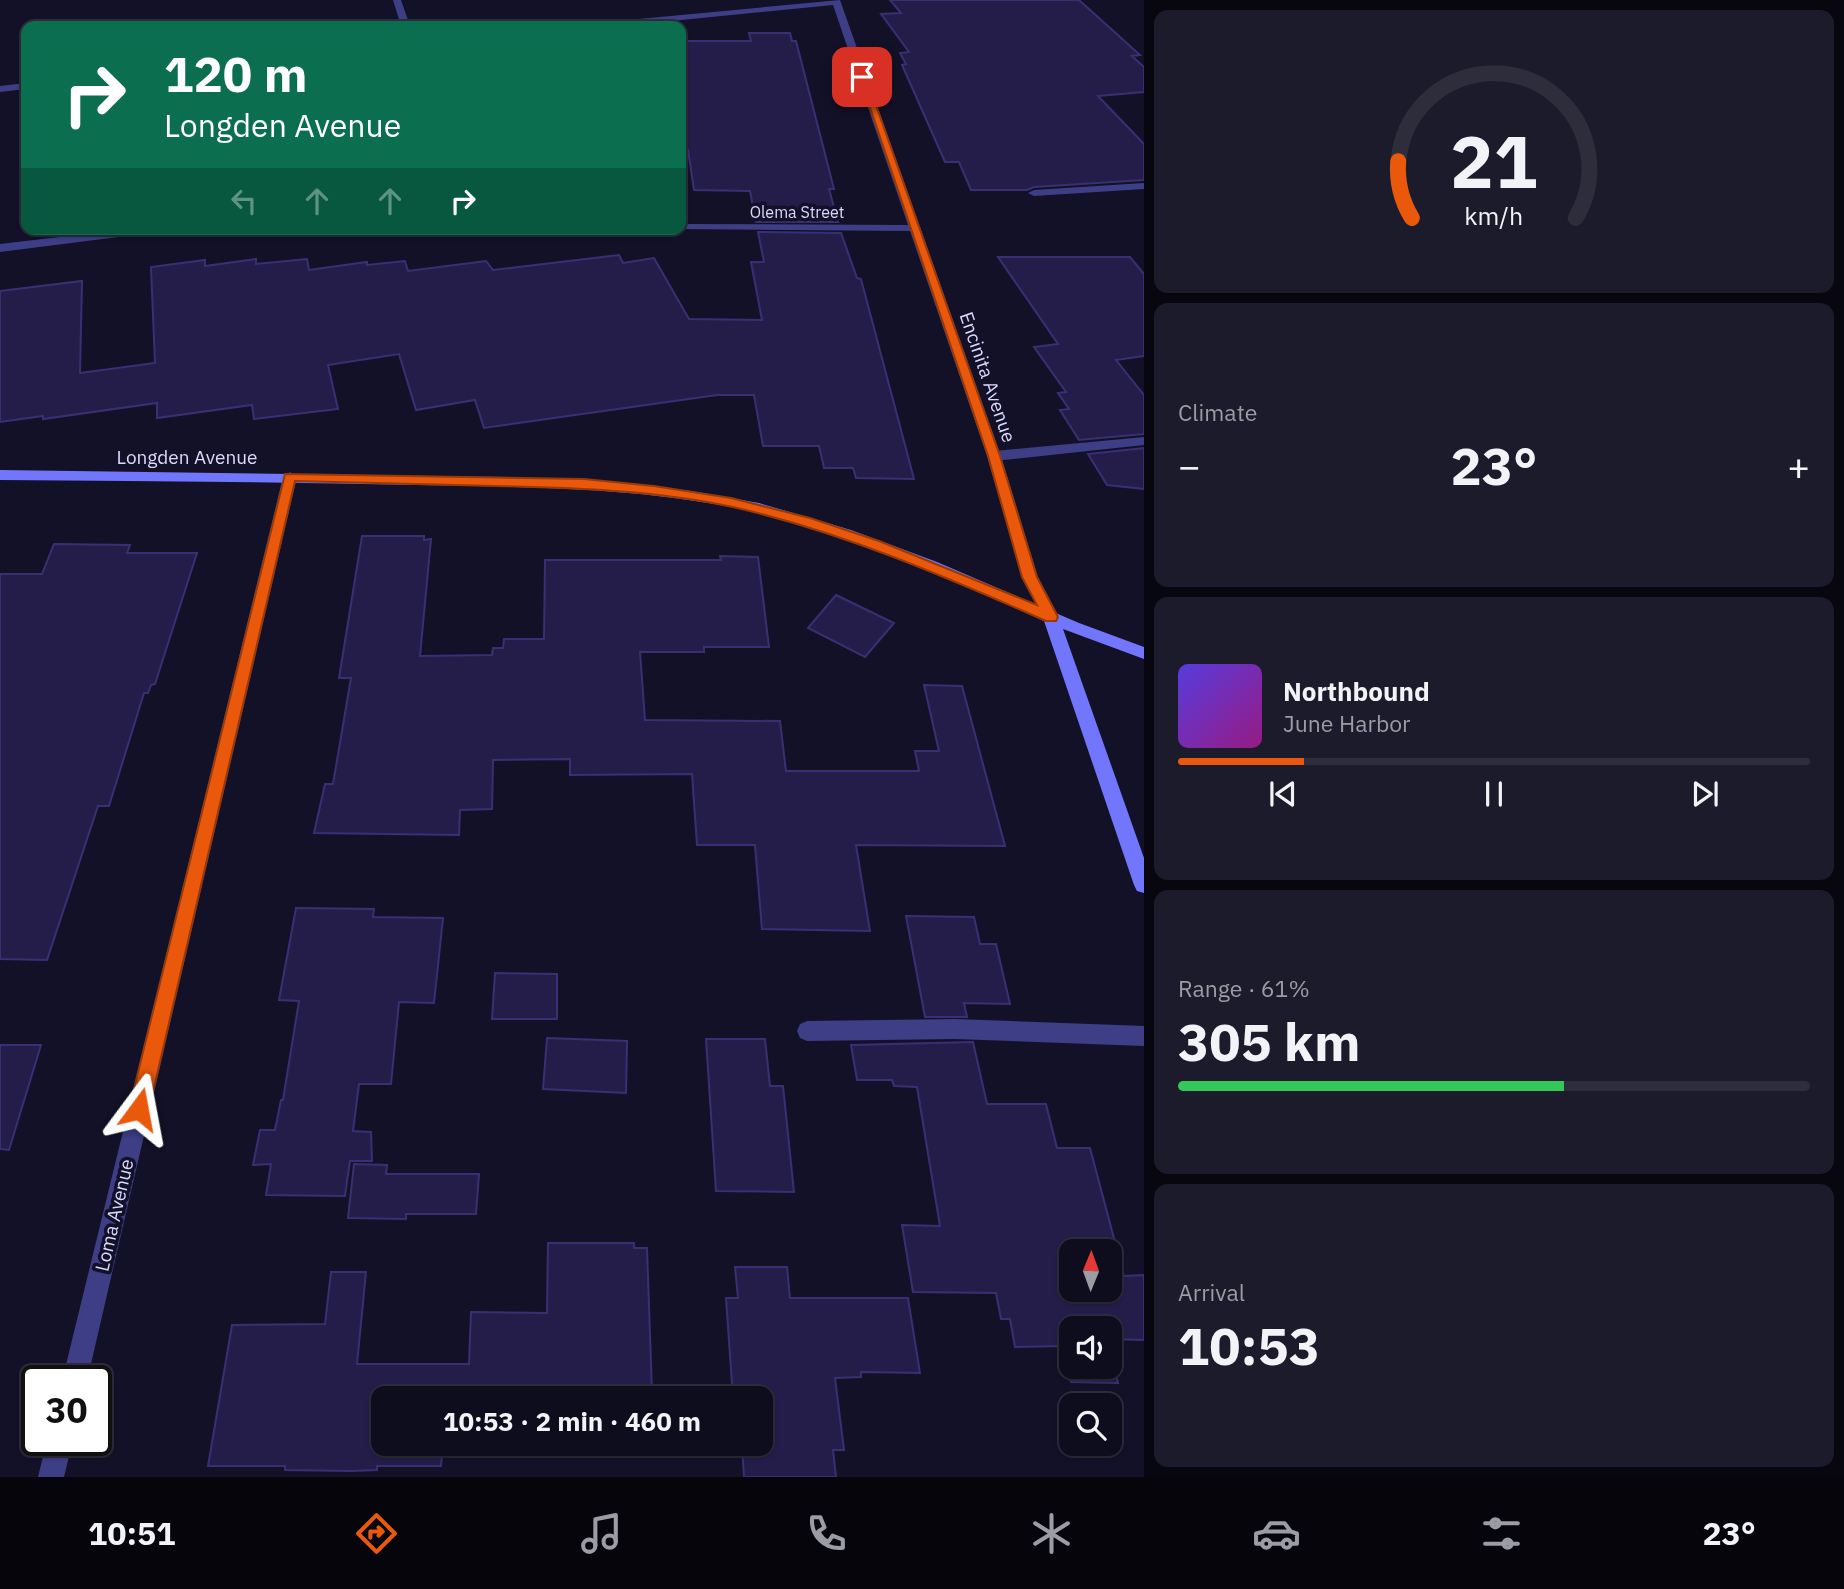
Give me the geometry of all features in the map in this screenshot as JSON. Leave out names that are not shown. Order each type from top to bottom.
[{"type":"street","points":[[397,0],[404,21]]},
{"type":"street","points":[[644,21],[836,1]]},
{"type":"street","name":"Encinita Avenue","points":[[836,1],[994,456],[1030,577],[1051,617],[1144,885]]},
{"type":"street","points":[[0,89],[21,87]]},
{"type":"street","points":[[1034,193],[1144,186]]},
{"type":"street","name":"Olema Street","points":[[686,227],[914,228]]},
{"type":"street","points":[[0,248],[108,235]]},
{"type":"street","points":[[994,456],[1144,442]]},
{"type":"street","name":"Longden Avenue","points":[[0,475],[289,477],[584,484],[654,490],[731,503],[806,522],[874,544],[959,577],[1096,638],[1144,653]]},
{"type":"street","name":"Loma Avenue","points":[[78,1365],[289,477]]},
{"type":"street","points":[[807,1031],[955,1030],[1144,1036]]},
{"type":"street","points":[[51,1477],[56,1456]]},
{"type":"building","points":[[890,0],[1079,0],[1140,55],[1132,56],[1144,67],[1144,92],[1098,96],[1144,144],[1144,180],[1034,187],[1027,190],[971,190],[959,162],[945,162],[902,65],[906,64],[900,53],[909,52],[881,14],[901,13]]},
{"type":"building","points":[[749,33],[790,33],[792,41],[796,41],[834,189],[829,189],[838,222],[756,222],[750,191],[694,190],[686,150],[686,41],[751,41]]},
{"type":"building","points":[[758,232],[841,233],[857,278],[861,279],[914,479],[856,478],[853,468],[824,468],[819,446],[763,446],[754,395],[717,395],[484,428],[475,400],[416,410],[399,354],[328,365],[338,409],[254,419],[252,405],[157,418],[157,403],[43,419],[43,416],[0,422],[0,291],[82,281],[80,373],[155,363],[151,267],[205,260],[205,266],[256,259],[256,264],[307,259],[309,270],[367,262],[367,265],[405,261],[408,271],[486,261],[493,270],[619,255],[623,263],[654,258],[689,319],[762,320],[751,262],[764,262]]},
{"type":"building","points":[[998,257],[1130,257],[1144,274],[1144,356],[1116,360],[1144,395],[1144,434],[1079,440],[1060,410],[1069,409],[1058,393],[1066,392],[1034,347],[1058,344]]},
{"type":"building","points":[[1144,448],[1144,489],[1107,485],[1088,454]]},
{"type":"building","points":[[362,536],[424,536],[424,540],[431,539],[420,656],[492,655],[493,648],[503,648],[504,639],[544,639],[545,560],[721,560],[720,556],[758,557],[769,647],[704,647],[704,652],[640,652],[645,720],[780,721],[786,771],[919,771],[915,751],[939,751],[924,685],[962,686],[1005,846],[856,845],[870,931],[762,929],[755,845],[697,845],[692,774],[570,775],[570,759],[493,760],[492,809],[460,810],[459,835],[314,833],[325,784],[333,784],[351,678],[339,678]]},
{"type":"building","points":[[54,544],[130,545],[127,553],[197,553],[155,684],[151,685],[148,693],[144,693],[109,806],[98,806],[47,960],[0,959],[0,574],[42,574]]},
{"type":"building","points":[[836,595],[894,623],[865,657],[808,628]]},
{"type":"building","points":[[296,908],[374,909],[373,917],[443,918],[434,1003],[399,1002],[391,1084],[359,1084],[353,1131],[371,1132],[372,1161],[350,1161],[345,1196],[266,1195],[271,1164],[253,1165],[260,1130],[275,1130],[283,1100],[299,1001],[279,1000]]},
{"type":"building","points":[[906,916],[974,917],[980,944],[996,944],[1010,1004],[964,1003],[967,1017],[925,1017]]},
{"type":"building","points":[[495,973],[557,974],[557,1019],[492,1019]]},
{"type":"building","points":[[547,1038],[627,1041],[626,1093],[543,1089]]},
{"type":"building","points":[[706,1039],[765,1039],[770,1086],[783,1086],[794,1192],[716,1191]]},
{"type":"building","points":[[973,1042],[987,1104],[1046,1104],[1057,1148],[1090,1148],[1114,1239],[1059,1239],[1059,1302],[1122,1302],[1122,1268],[1124,1276],[1144,1275],[1144,1340],[1122,1339],[1122,1316],[1059,1316],[1059,1346],[1015,1347],[1010,1319],[1001,1319],[996,1293],[913,1292],[902,1225],[940,1226],[917,1087],[894,1086],[892,1080],[857,1080],[851,1045]]},
{"type":"building","points":[[0,1045],[41,1045],[9,1150],[0,1149]]},
{"type":"building","points":[[354,1164],[387,1165],[386,1174],[479,1174],[476,1214],[406,1214],[406,1219],[348,1218]]},
{"type":"building","points":[[548,1243],[634,1243],[634,1248],[647,1248],[652,1386],[371,1386],[371,1456],[442,1456],[441,1466],[377,1466],[377,1470],[352,1471],[285,1470],[285,1466],[208,1466],[232,1325],[325,1324],[331,1272],[366,1272],[357,1364],[469,1364],[471,1312],[547,1313]]},
{"type":"building","points":[[735,1267],[787,1267],[790,1298],[908,1298],[920,1373],[861,1372],[861,1377],[835,1378],[844,1450],[833,1450],[836,1477],[744,1477],[743,1456],[773,1456],[773,1386],[732,1386],[726,1298],[738,1298]]},
{"type":"building","points":[[1070,1379],[1117,1379],[1118,1383],[1071,1382]]},
{"type":"route","points":[[139,1109],[289,477],[584,484],[654,490],[731,503],[806,522],[874,544],[1051,617],[1030,577],[994,456],[862,77]]}]
